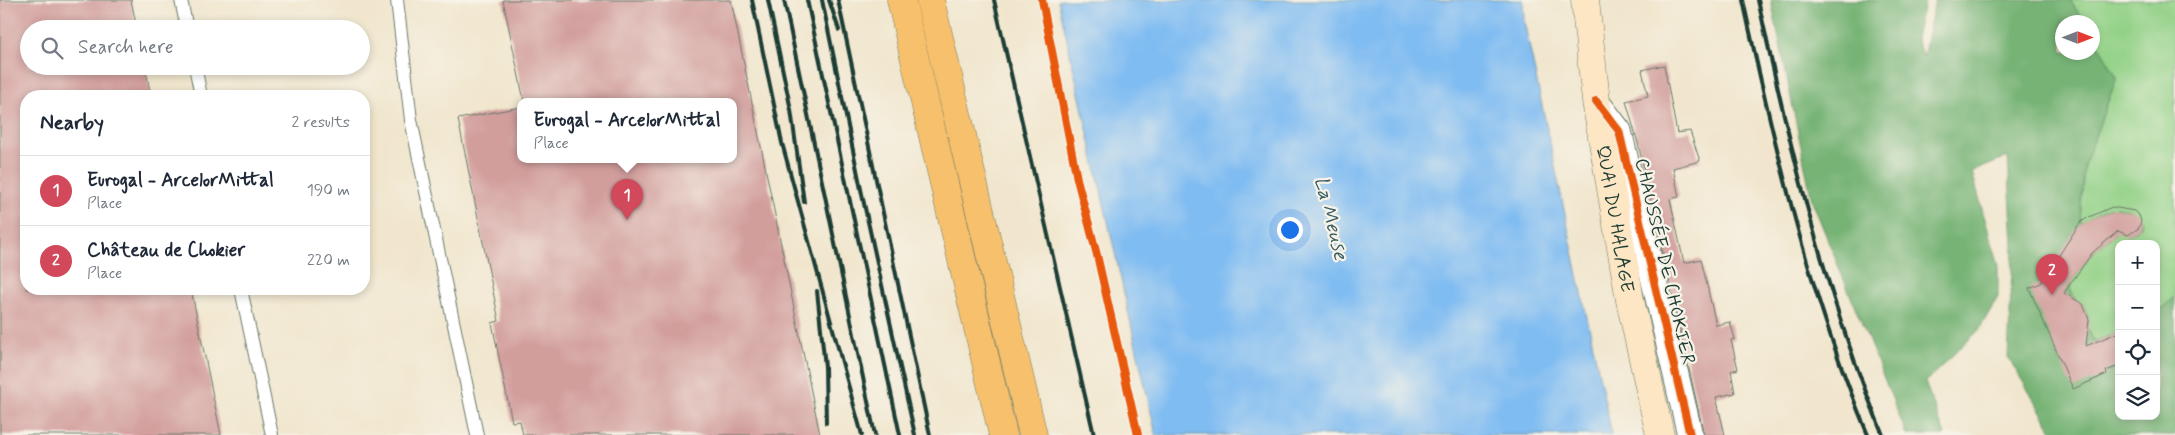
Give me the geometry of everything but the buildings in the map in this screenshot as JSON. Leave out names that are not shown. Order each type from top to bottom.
[{"type":"highway","points":[[901,0],[1003,435]]},
{"type":"highway","points":[[930,0],[1032,435]]},
{"type":"main road","name":"QUAI DU HALAGE","points":[[1585,0],[1596,101],[1630,300],[1660,435]]},
{"type":"street","name":"CHAUSSÉE DE CHOKIER","points":[[1596,101],[1620,131],[1690,435]]},
{"type":"lane","points":[[181,0],[185,20]]},
{"type":"lane","points":[[397,0],[411,120],[477,435]]},
{"type":"lane","points":[[197,75],[200,90]]},
{"type":"lane","points":[[242,295],[272,435]]},
{"type":"green space","points":[[1771,0],[1925,0],[1916,38],[1923,57],[1935,0],[2070,0],[2080,15],[2055,15],[2055,60],[2100,60],[2100,48],[2117,77],[2084,166],[2080,223],[2108,208],[2120,207],[2139,216],[2141,225],[2137,230],[2128,235],[2119,230],[2092,253],[2069,286],[2076,302],[2083,304],[2089,320],[2087,327],[2094,342],[2115,334],[2115,420],[2160,420],[2160,310],[2175,297],[2175,435],[2055,435],[2008,357],[2013,245],[2008,157],[1972,172],[1998,266],[1998,297],[1979,330],[1925,382],[1945,435],[1907,435],[1812,201]]},
{"type":"green space","points":[[2070,0],[2175,0],[2175,297],[2160,310],[2160,240],[2115,240],[2115,334],[2094,342],[2069,286],[2092,253],[2119,230],[2127,211],[2080,223],[2084,166],[2117,77],[2100,48],[2100,15],[2080,15]]},
{"type":"water","name":"La Meuse","points":[[1058,0],[1523,0],[1524,21],[1612,435],[1156,435]]},
{"type":"railway","points":[[752,0],[782,143],[862,435]]},
{"type":"railway","points":[[768,0],[791,110],[804,202]]},
{"type":"railway","points":[[784,0],[875,435]]},
{"type":"railway","points":[[807,0],[900,435]]},
{"type":"railway","points":[[822,0],[863,199],[915,435]]},
{"type":"railway","points":[[829,0],[839,30]]},
{"type":"railway","points":[[838,0],[930,435]]},
{"type":"railway","points":[[994,0],[1094,435]]},
{"type":"railway","points":[[1743,0],[1795,220],[1828,329],[1868,435]]},
{"type":"railway","points":[[1758,0],[1796,166],[1826,275],[1862,382],[1883,435]]},
{"type":"railway","points":[[817,291],[825,367],[826,423]]},
{"type":"cycle path","points":[[1042,0],[1077,179],[1097,255],[1138,435]]},
{"type":"cycle path","points":[[1596,101],[1619,131],[1690,435]]},
{"type":"place","name":"Eurogal - ArcelorMittal","points":[[627,220]]},
{"type":"place","name":"Château de Chokier","points":[[2052,295]]}]
